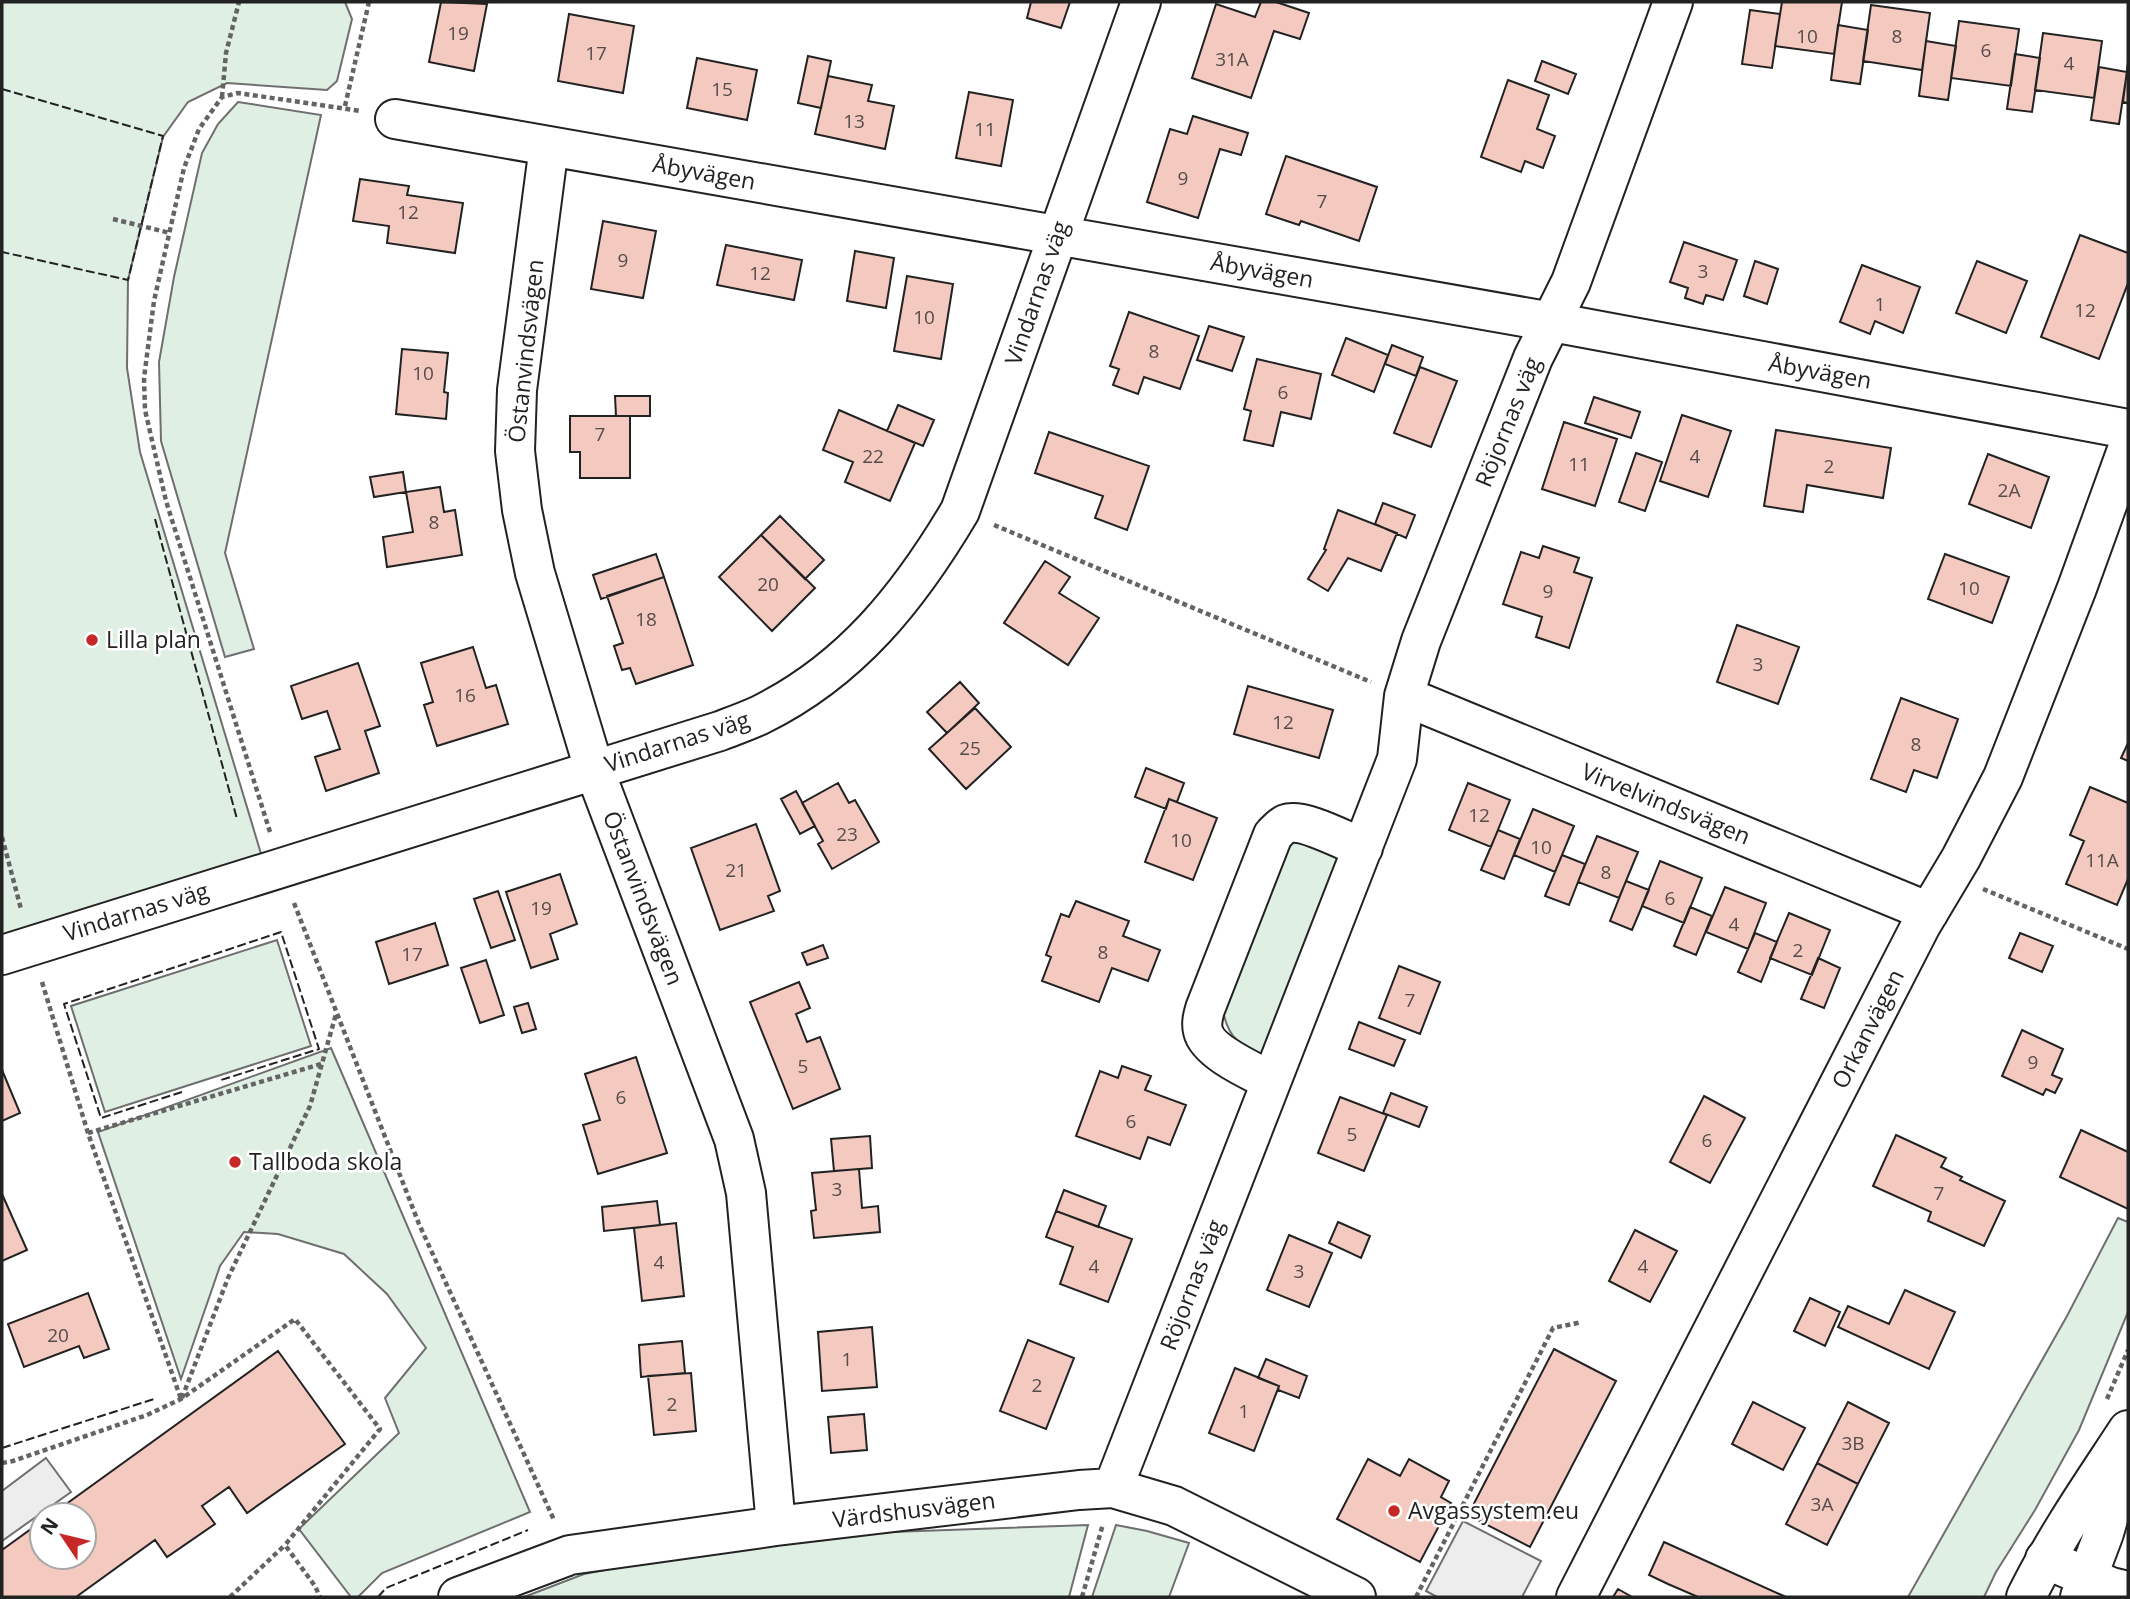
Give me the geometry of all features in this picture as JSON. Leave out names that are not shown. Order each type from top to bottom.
[{"type":"street","name":"Vindarnas väg","points":[[16,950],[720,731],[759,715],[798,693],[871,635],[905,596],[960,511],[1141,2]]},
{"type":"street","name":"Röjornas väg","points":[[1113,1488],[1396,759],[1404,695],[1426,628],[1533,358],[1571,282],[1673,2]]},
{"type":"street","name":"Åbyvägen","points":[[395,119],[1552,322],[2128,429]]},
{"type":"street","name":"Östanvindsvägen","points":[[549,146],[517,390],[515,451],[522,510],[534,573],[594,769],[734,1139],[746,1193],[776,1526]]},
{"type":"street","name":"Orkanvägen","points":[[1576,1597],[1929,912],[2003,777],[2077,588],[2128,447]]},
{"type":"street","name":"Virvelvindsvägen","points":[[1404,695],[1929,912]]},
{"type":"street","points":[[1270,1081],[1216,1050],[1203,1035],[1205,1009],[1242,912],[1273,835],[1284,825],[1306,825],[1363,848]]},
{"type":"street","points":[[2026,1597],[2045,1559],[2128,1430]]},
{"type":"street","points":[[2085,1588],[2128,1448]]},
{"type":"street","name":"Värdshusvägen","points":[[458,1597],[570,1555],[776,1526],[1113,1488],[1174,1506],[1356,1597]]},
{"type":"street","points":[[2045,1559],[2085,1588],[2128,1591]]},
{"type":"path","points":[[239,2],[226,53],[222,97],[199,129],[184,168],[154,301],[144,378],[145,410],[166,501],[281,867],[419,1224],[570,1555]]},
{"type":"path","points":[[222,97],[238,93],[345,106],[369,2]]},
{"type":"path","points":[[113,219],[170,233]]},
{"type":"path","points":[[960,511],[1404,695]]},
{"type":"path","points":[[2,837],[16,950],[88,1133],[181,1399]]},
{"type":"path","points":[[1951,875],[2128,948]]},
{"type":"path","points":[[181,1399],[228,1278],[310,1106],[337,1014]]},
{"type":"path","points":[[88,1133],[321,1064]]},
{"type":"path","points":[[2,1463],[148,1415],[181,1399],[295,1319],[380,1429],[285,1545],[230,1597]]},
{"type":"path","points":[[1416,1597],[1553,1328],[1582,1322]]},
{"type":"path","points":[[1082,1597],[1113,1488]]},
{"type":"path","points":[[285,1545],[320,1597]]},
{"type":"green space","points":[[2,2],[345,2],[352,19],[337,81],[327,90],[227,83],[188,102],[163,137],[128,280],[127,368],[140,452],[262,857],[2,939]]},
{"type":"green space","points":[[238,102],[321,115],[225,553],[254,649],[225,657],[161,441],[159,362],[174,277],[202,153],[218,124]]},
{"type":"green space","points":[[1299,841],[1339,858],[1263,1055],[1234,1037],[1221,1005],[1286,844]]},
{"type":"green space","points":[[277,940],[311,1046],[105,1112],[71,1006]]},
{"type":"green space","points":[[331,1048],[530,1512],[382,1573],[358,1597],[351,1597],[299,1529],[399,1433],[385,1398],[426,1348],[387,1294],[344,1254],[278,1234],[244,1232],[220,1266],[181,1379],[98,1132]]},
{"type":"green space","points":[[2118,1218],[2128,1222],[2128,1312],[2079,1430],[2035,1510],[1996,1572],[1984,1597],[1908,1597],[2067,1316]]},
{"type":"green space","points":[[1088,1525],[1069,1597],[524,1597],[584,1574],[780,1536]]},
{"type":"green space","points":[[1116,1525],[1189,1543],[1169,1597],[1092,1597]]},
{"type":"shaded area","points":[[46,1458],[71,1492],[58,1501],[28,1501],[28,1523],[2,1541],[2,1491]]},
{"type":"shaded area","points":[[1463,1521],[1541,1561],[1522,1597],[1437,1597],[1426,1591]]},
{"type":"building","points":[[441,2],[487,4],[474,71],[429,62]]},
{"type":"building","points":[[1031,2],[1070,2],[1061,28],[1027,18]]},
{"type":"building","points":[[1261,2],[1276,2],[1309,13],[1300,39],[1274,31],[1251,98],[1192,78],[1216,4],[1255,17]]},
{"type":"building","points":[[1782,2],[1842,2],[1834,54],[1775,46]]},
{"type":"building","points":[[1871,5],[1930,13],[1922,70],[1863,61]]},
{"type":"building","points":[[1750,10],[1780,14],[1772,68],[1742,64]]},
{"type":"building","points":[[569,14],[634,26],[623,93],[558,81]]},
{"type":"building","points":[[1959,21],[2019,29],[2011,86],[1951,78]]},
{"type":"building","points":[[1838,25],[1868,30],[1860,84],[1831,80]]},
{"type":"building","points":[[2043,33],[2102,41],[2094,98],[2035,90]]},
{"type":"building","points":[[1926,41],[1956,46],[1948,100],[1919,96]]},
{"type":"building","points":[[2015,54],[2040,58],[2032,112],[2007,109]]},
{"type":"building","points":[[808,56],[831,61],[821,108],[798,103]]},
{"type":"building","points":[[697,58],[757,70],[747,120],[687,108]]},
{"type":"building","points":[[1542,61],[1576,74],[1568,94],[1535,81]]},
{"type":"building","points":[[2128,62],[2128,103],[2123,102]]},
{"type":"building","points":[[2099,67],[2127,72],[2119,124],[2091,120]]},
{"type":"building","points":[[828,76],[872,85],[868,101],[894,106],[885,149],[815,134]]},
{"type":"building","points":[[1508,80],[1549,95],[1537,129],[1555,136],[1543,168],[1525,161],[1521,172],[1481,157]]},
{"type":"building","points":[[969,92],[1013,100],[1001,166],[956,158]]},
{"type":"building","points":[[1193,116],[1248,133],[1241,155],[1220,149],[1198,218],[1147,202],[1170,129],[1187,134]]},
{"type":"building","points":[[1286,156],[1377,187],[1359,241],[1301,221],[1299,225],[1266,214]]},
{"type":"building","points":[[360,179],[409,186],[407,195],[463,203],[455,253],[387,243],[389,226],[353,221]]},
{"type":"building","points":[[603,221],[656,231],[643,298],[591,289]]},
{"type":"building","points":[[2080,235],[2128,253],[2128,283],[2099,359],[2041,337]]},
{"type":"building","points":[[1684,242],[1737,260],[1723,300],[1706,295],[1703,304],[1685,298],[1688,288],[1670,282]]},
{"type":"building","points":[[726,245],[802,260],[794,300],[717,285]]},
{"type":"building","points":[[855,251],[894,258],[886,308],[847,301]]},
{"type":"building","points":[[1755,261],[1778,269],[1767,304],[1744,296]]},
{"type":"building","points":[[1977,261],[2027,281],[2006,333],[1956,313]]},
{"type":"building","points":[[1862,265],[1920,287],[1903,333],[1875,321],[1870,334],[1840,322]]},
{"type":"building","points":[[907,276],[953,284],[941,359],[894,351]]},
{"type":"building","points":[[1129,312],[1199,336],[1180,389],[1144,377],[1138,394],[1113,385],[1119,369],[1110,366]]},
{"type":"building","points":[[1209,326],[1244,337],[1232,371],[1197,360]]},
{"type":"building","points":[[1346,338],[1388,355],[1374,392],[1332,375]]},
{"type":"building","points":[[1392,345],[1423,357],[1416,376],[1385,364]]},
{"type":"building","points":[[402,349],[448,353],[444,392],[448,393],[446,419],[396,414]]},
{"type":"building","points":[[1257,359],[1321,374],[1311,419],[1281,412],[1273,446],[1244,440],[1251,411],[1244,409]]},
{"type":"building","points":[[1420,367],[1457,381],[1431,447],[1394,433]]},
{"type":"building","points":[[615,396],[650,396],[650,416],[616,416]]},
{"type":"building","points":[[1594,397],[1640,412],[1631,438],[1585,423]]},
{"type":"building","points":[[898,405],[934,420],[923,446],[887,431]]},
{"type":"building","points":[[839,410],[915,443],[890,501],[845,482],[853,462],[823,450]]},
{"type":"building","points":[[1682,415],[1731,431],[1708,497],[1660,481]]},
{"type":"building","points":[[570,416],[630,416],[630,478],[580,478],[580,452],[570,452]]},
{"type":"building","points":[[1564,422],[1617,439],[1595,506],[1542,489]]},
{"type":"building","points":[[1776,430],[1891,448],[1883,498],[1807,485],[1803,512],[1764,506]]},
{"type":"building","points":[[1049,432],[1149,466],[1127,530],[1095,518],[1103,496],[1035,473]]},
{"type":"building","points":[[1636,453],[1662,462],[1645,511],[1619,502]]},
{"type":"building","points":[[1988,454],[2049,477],[2031,528],[1969,504]]},
{"type":"building","points":[[403,472],[406,492],[374,497],[370,477]]},
{"type":"building","points":[[440,487],[444,512],[455,510],[462,555],[387,567],[383,537],[413,532],[406,492]]},
{"type":"building","points":[[1383,503],[1415,515],[1406,538],[1375,524]]},
{"type":"building","points":[[1338,510],[1397,533],[1381,571],[1348,558],[1328,591],[1308,579],[1326,550],[1324,549]]},
{"type":"building","points":[[780,516],[824,560],[805,579],[761,535]]},
{"type":"building","points":[[761,535],[815,588],[772,631],[719,577]]},
{"type":"building","points":[[1543,546],[1579,558],[1574,572],[1592,578],[1569,648],[1536,637],[1542,617],[1503,604],[1521,552],[1539,558]]},
{"type":"building","points":[[656,554],[664,577],[601,599],[593,575]]},
{"type":"building","points":[[1945,554],[2009,577],[1992,623],[1928,599]]},
{"type":"building","points":[[1045,561],[1070,577],[1059,593],[1099,618],[1068,665],[1004,623]]},
{"type":"building","points":[[664,577],[693,665],[636,684],[630,668],[622,670],[614,646],[623,643],[607,596]]},
{"type":"building","points":[[1737,625],[1799,647],[1778,704],[1717,682]]},
{"type":"building","points":[[473,647],[486,688],[496,685],[508,724],[437,746],[424,705],[433,702],[421,663]]},
{"type":"building","points":[[358,663],[380,726],[365,731],[379,773],[326,791],[315,757],[340,749],[327,711],[302,719],[291,686]]},
{"type":"building","points":[[960,682],[979,703],[947,733],[927,712]]},
{"type":"building","points":[[1248,686],[1333,710],[1319,758],[1234,734]]},
{"type":"building","points":[[1901,698],[1958,719],[1937,778],[1914,770],[1906,792],[1871,779]]},
{"type":"building","points":[[975,708],[1011,747],[966,789],[929,749]]},
{"type":"building","points":[[2128,743],[2128,761],[2121,758]]},
{"type":"building","points":[[1146,768],[1184,783],[1177,802],[1169,799],[1166,809],[1135,797]]},
{"type":"building","points":[[838,783],[849,803],[855,800],[879,842],[832,869],[818,844],[823,841],[802,803]]},
{"type":"building","points":[[1468,783],[1510,800],[1491,847],[1449,830]]},
{"type":"building","points":[[2090,787],[2128,803],[2128,879],[2117,905],[2066,884],[2084,841],[2070,835]]},
{"type":"building","points":[[796,791],[815,826],[800,834],[781,799]]},
{"type":"building","points":[[1169,799],[1217,818],[1193,880],[1145,862]]},
{"type":"building","points":[[1533,809],[1574,826],[1555,872],[1514,855]]},
{"type":"building","points":[[756,824],[780,891],[768,896],[774,911],[720,930],[691,848]]},
{"type":"building","points":[[1498,830],[1520,839],[1504,879],[1481,870]]},
{"type":"building","points":[[1597,836],[1638,852],[1619,898],[1578,882]]},
{"type":"building","points":[[1562,855],[1585,864],[1569,905],[1545,896]]},
{"type":"building","points":[[1660,861],[1702,878],[1684,923],[1642,906]]},
{"type":"building","points":[[560,874],[577,924],[550,934],[558,959],[531,968],[506,892]]},
{"type":"building","points":[[1626,881],[1649,890],[1632,930],[1610,921]]},
{"type":"building","points":[[1725,887],[1766,903],[1748,949],[1706,932]]},
{"type":"building","points":[[498,891],[515,940],[491,948],[474,899]]},
{"type":"building","points":[[1076,901],[1129,921],[1123,936],[1160,950],[1148,981],[1112,968],[1099,1002],[1042,981],[1051,957],[1046,955],[1061,914],[1069,917]]},
{"type":"building","points":[[1690,907],[1712,916],[1696,955],[1674,946]]},
{"type":"building","points":[[1789,913],[1830,930],[1812,975],[1770,958]]},
{"type":"building","points":[[435,923],[448,965],[389,984],[376,942]]},
{"type":"building","points":[[1755,933],[1777,942],[1761,982],[1738,972]]},
{"type":"building","points":[[2020,933],[2053,946],[2042,972],[2009,958]]},
{"type":"building","points":[[823,945],[828,958],[807,965],[802,953]]},
{"type":"building","points":[[1818,958],[1840,968],[1824,1008],[1801,999]]},
{"type":"building","points":[[486,960],[504,1015],[480,1023],[461,968]]},
{"type":"building","points":[[1399,966],[1440,982],[1420,1034],[1379,1018]]},
{"type":"building","points":[[799,982],[810,1008],[796,1014],[807,1042],[820,1037],[840,1089],[793,1109],[750,1002]]},
{"type":"building","points":[[528,1003],[536,1029],[522,1033],[514,1007]]},
{"type":"building","points":[[1359,1022],[1405,1040],[1394,1066],[1349,1049]]},
{"type":"building","points":[[2022,1030],[2063,1049],[2052,1075],[2062,1079],[2055,1093],[2046,1089],[2043,1095],[2002,1076]]},
{"type":"building","points":[[636,1057],[667,1153],[598,1174],[583,1125],[600,1120],[585,1074]]},
{"type":"building","points":[[1122,1066],[1151,1076],[1145,1090],[1186,1105],[1170,1145],[1148,1137],[1140,1159],[1076,1136],[1100,1071],[1118,1078]]},
{"type":"building","points":[[2,1070],[20,1113],[2,1121]]},
{"type":"building","points":[[1391,1093],[1427,1107],[1419,1127],[1383,1113]]},
{"type":"building","points":[[1704,1096],[1745,1118],[1710,1183],[1670,1162]]},
{"type":"building","points":[[1340,1097],[1387,1115],[1364,1171],[1318,1153]]},
{"type":"building","points":[[2081,1130],[2128,1152],[2128,1209],[2060,1177]]},
{"type":"building","points":[[1896,1135],[1946,1158],[1941,1167],[1962,1177],[1960,1180],[2005,1201],[1984,1246],[1928,1221],[1931,1212],[1873,1186]]},
{"type":"building","points":[[870,1136],[872,1168],[834,1171],[831,1139]]},
{"type":"building","points":[[859,1169],[862,1208],[878,1206],[880,1232],[814,1238],[811,1211],[816,1210],[812,1173]]},
{"type":"building","points":[[1064,1190],[1106,1206],[1098,1227],[1056,1211]]},
{"type":"building","points":[[2,1194],[27,1250],[2,1261]]},
{"type":"building","points":[[657,1201],[660,1225],[604,1231],[602,1207]]},
{"type":"building","points":[[1056,1211],[1132,1239],[1108,1302],[1060,1284],[1073,1247],[1046,1237]]},
{"type":"building","points":[[1338,1222],[1370,1236],[1361,1258],[1329,1243]]},
{"type":"building","points":[[676,1223],[684,1296],[642,1301],[634,1228]]},
{"type":"building","points":[[1635,1230],[1677,1251],[1650,1302],[1609,1281]]},
{"type":"building","points":[[1289,1235],[1332,1253],[1309,1307],[1267,1290]]},
{"type":"building","points":[[1905,1290],[1955,1312],[1929,1369],[1838,1327],[1848,1306],[1889,1324]]},
{"type":"building","points":[[88,1293],[109,1349],[84,1358],[79,1346],[24,1367],[8,1324]]},
{"type":"building","points":[[1810,1298],[1840,1312],[1825,1346],[1794,1331]]},
{"type":"building","points":[[872,1327],[877,1387],[822,1391],[818,1332]]},
{"type":"building","points":[[1028,1340],[1074,1358],[1046,1429],[1000,1411]]},
{"type":"building","points":[[682,1341],[685,1373],[641,1377],[639,1345]]},
{"type":"building","points":[[1554,1349],[1616,1381],[1530,1547],[1468,1515]]},
{"type":"building","points":[[278,1351],[345,1444],[247,1513],[229,1487],[202,1506],[215,1524],[167,1557],[155,1540],[76,1597],[2,1597],[2,1550],[28,1531],[28,1571],[98,1571],[98,1501],[70,1501]]},
{"type":"building","points":[[1266,1359],[1307,1376],[1299,1398],[1258,1378]]},
{"type":"building","points":[[1235,1368],[1279,1386],[1254,1451],[1209,1433]]},
{"type":"building","points":[[691,1373],[696,1431],[654,1435],[648,1376]]},
{"type":"building","points":[[1753,1402],[1805,1428],[1783,1470],[1732,1444]]},
{"type":"building","points":[[1848,1402],[1889,1423],[1858,1484],[1817,1463]]},
{"type":"building","points":[[864,1414],[867,1450],[831,1453],[828,1417]]},
{"type":"building","name":"Avgassystem.eu","points":[[1368,1459],[1400,1476],[1409,1459],[1449,1481],[1441,1497],[1451,1503],[1420,1562],[1337,1519]]},
{"type":"building","points":[[1817,1463],[1858,1484],[1827,1545],[1786,1524]]},
{"type":"building","points":[[1664,1542],[1786,1597],[1698,1597],[1668,1584],[1649,1575]]},
{"type":"building","points":[[1618,1589],[1632,1597],[1613,1597]]},
{"type":"fence","points":[[2,89],[163,136],[128,280],[2,252]]},
{"type":"fence","points":[[155,519],[237,819]]},
{"type":"fence","points":[[182,1092],[101,1118],[64,1004],[281,932],[319,1049],[221,1080]]},
{"type":"fence","points":[[2,1448],[154,1399]]},
{"type":"fence","points":[[378,1597],[386,1588],[528,1530]]},
{"type":"place","name":"Lilla plan","points":[[92,640]]},
{"type":"place","name":"Tallboda skola","points":[[235,1162]]},
{"type":"place","name":"Avgassystem.eu","points":[[1394,1511]]}]
